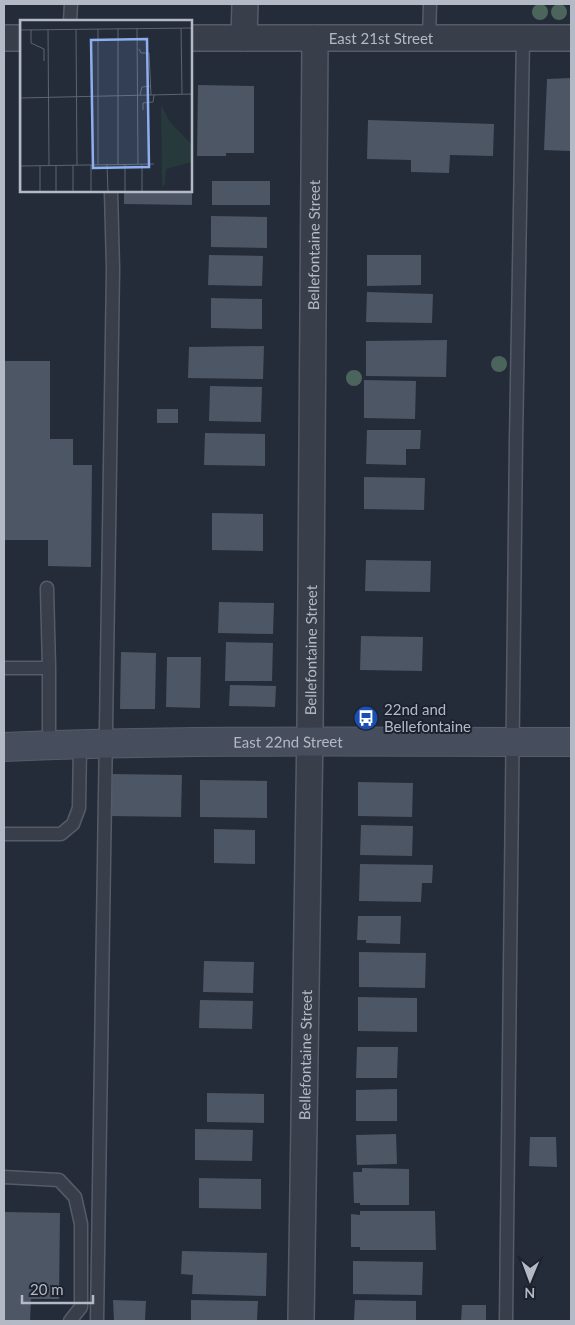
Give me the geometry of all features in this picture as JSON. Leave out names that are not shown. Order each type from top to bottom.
[{"type":"main road","name":"East 22nd Street","points":[[4,747],[93,744],[310,742],[571,742]]},
{"type":"street","points":[[244,38],[245,4]]},
{"type":"street","points":[[4,38],[20,38]]},
{"type":"street","name":"East 21st Street","points":[[192,38],[571,38]]},
{"type":"street","name":"Bellefontaine Street","points":[[301,1321],[310,742],[315,38]]},
{"type":"lane","points":[[70,20],[71,4]]},
{"type":"lane","points":[[429,38],[430,4]]},
{"type":"lane","points":[[506,1321],[516,431],[523,38]]},
{"type":"lane","points":[[97,1321],[93,744],[113,269],[111,192]]},
{"type":"lane","points":[[47,588],[49,745]]},
{"type":"lane","points":[[4,668],[49,668]]},
{"type":"lane","points":[[4,834],[61,834],[73,824],[79,808],[93,744]]},
{"type":"lane","points":[[4,1177],[59,1180],[75,1197],[81,1224],[81,1306],[70,1321]]},
{"type":"building","points":[[571,78],[570,151],[544,150],[547,79]]},
{"type":"building","points":[[198,85],[254,86],[254,153],[226,153],[226,156],[197,156]]},
{"type":"building","points":[[368,120],[494,124],[493,156],[450,155],[449,173],[411,172],[411,160],[367,159]]},
{"type":"building","points":[[212,181],[270,181],[270,205],[212,205]]},
{"type":"building","points":[[124,192],[192,192],[192,205],[124,204]]},
{"type":"building","points":[[211,216],[267,217],[267,248],[211,247]]},
{"type":"building","points":[[209,255],[263,256],[262,286],[208,285]]},
{"type":"building","points":[[367,255],[421,255],[421,285],[367,286]]},
{"type":"building","points":[[367,292],[433,294],[432,323],[366,322]]},
{"type":"building","points":[[211,298],[262,299],[262,329],[211,328]]},
{"type":"building","points":[[447,340],[446,377],[366,376],[366,341]]},
{"type":"building","points":[[264,346],[263,379],[188,378],[189,347]]},
{"type":"building","points":[[4,361],[50,361],[50,439],[73,439],[73,465],[92,465],[91,567],[48,566],[48,540],[4,540]]},
{"type":"building","points":[[364,380],[416,381],[415,419],[364,418]]},
{"type":"building","points":[[210,386],[262,387],[261,422],[209,421]]},
{"type":"building","points":[[157,409],[178,409],[178,423],[157,423]]},
{"type":"building","points":[[367,430],[421,430],[420,449],[406,449],[406,465],[366,464]]},
{"type":"building","points":[[205,433],[265,434],[265,466],[204,465]]},
{"type":"building","points":[[364,477],[425,478],[424,510],[364,509]]},
{"type":"building","points":[[212,513],[263,514],[263,551],[212,550]]},
{"type":"building","points":[[366,560],[431,561],[430,592],[365,591]]},
{"type":"building","points":[[219,602],[274,603],[273,634],[218,633]]},
{"type":"building","points":[[361,636],[423,637],[422,671],[360,670]]},
{"type":"building","points":[[226,642],[273,643],[272,681],[225,681]]},
{"type":"building","points":[[121,652],[156,653],[155,709],[120,709]]},
{"type":"building","points":[[167,657],[201,657],[200,708],[166,707]]},
{"type":"building","points":[[230,685],[276,686],[275,707],[229,706]]},
{"type":"building","points":[[111,774],[182,775],[181,817],[110,816]]},
{"type":"building","points":[[200,780],[267,781],[267,818],[200,817]]},
{"type":"building","points":[[358,782],[413,783],[412,817],[358,816]]},
{"type":"building","points":[[361,825],[413,826],[412,856],[360,855]]},
{"type":"building","points":[[214,829],[255,830],[255,864],[214,863]]},
{"type":"building","points":[[360,864],[433,865],[432,883],[422,883],[421,902],[359,901]]},
{"type":"building","points":[[358,916],[401,916],[400,944],[366,943],[366,940],[357,940]]},
{"type":"building","points":[[359,952],[426,953],[425,988],[359,987]]},
{"type":"building","points":[[204,961],[254,962],[253,993],[203,992]]},
{"type":"building","points":[[358,997],[417,998],[417,1032],[358,1031]]},
{"type":"building","points":[[200,1000],[253,1001],[252,1029],[199,1028]]},
{"type":"building","points":[[357,1047],[398,1047],[397,1078],[356,1078]]},
{"type":"building","points":[[397,1089],[397,1121],[356,1121],[356,1090]]},
{"type":"building","points":[[207,1093],[264,1094],[264,1123],[207,1122]]},
{"type":"building","points":[[195,1129],[253,1130],[252,1161],[195,1160]]},
{"type":"building","points":[[396,1134],[397,1164],[357,1165],[356,1135]]},
{"type":"building","points":[[530,1137],[556,1137],[557,1167],[529,1166]]},
{"type":"building","points":[[362,1168],[409,1169],[409,1205],[360,1205],[360,1203],[354,1203],[353,1172],[362,1172]]},
{"type":"building","points":[[199,1178],[261,1179],[261,1209],[199,1208]]},
{"type":"building","points":[[360,1211],[435,1211],[436,1250],[360,1250],[360,1247],[351,1247],[351,1214],[360,1215]]},
{"type":"building","points":[[4,1212],[60,1213],[59,1299],[31,1299],[30,1321],[4,1321]]},
{"type":"building","points":[[182,1251],[267,1253],[266,1296],[192,1294],[193,1275],[181,1274]]},
{"type":"building","points":[[353,1261],[423,1262],[422,1295],[353,1294]]},
{"type":"building","points":[[113,1300],[146,1301],[145,1321],[114,1321]]},
{"type":"building","points":[[191,1300],[258,1301],[257,1321],[191,1321]]},
{"type":"building","points":[[355,1300],[416,1301],[416,1321],[354,1321]]},
{"type":"building","points":[[462,1305],[486,1305],[486,1321],[461,1321]]},
{"type":"place","name":"22nd and Bellefontaine","points":[[366,718]]}]
